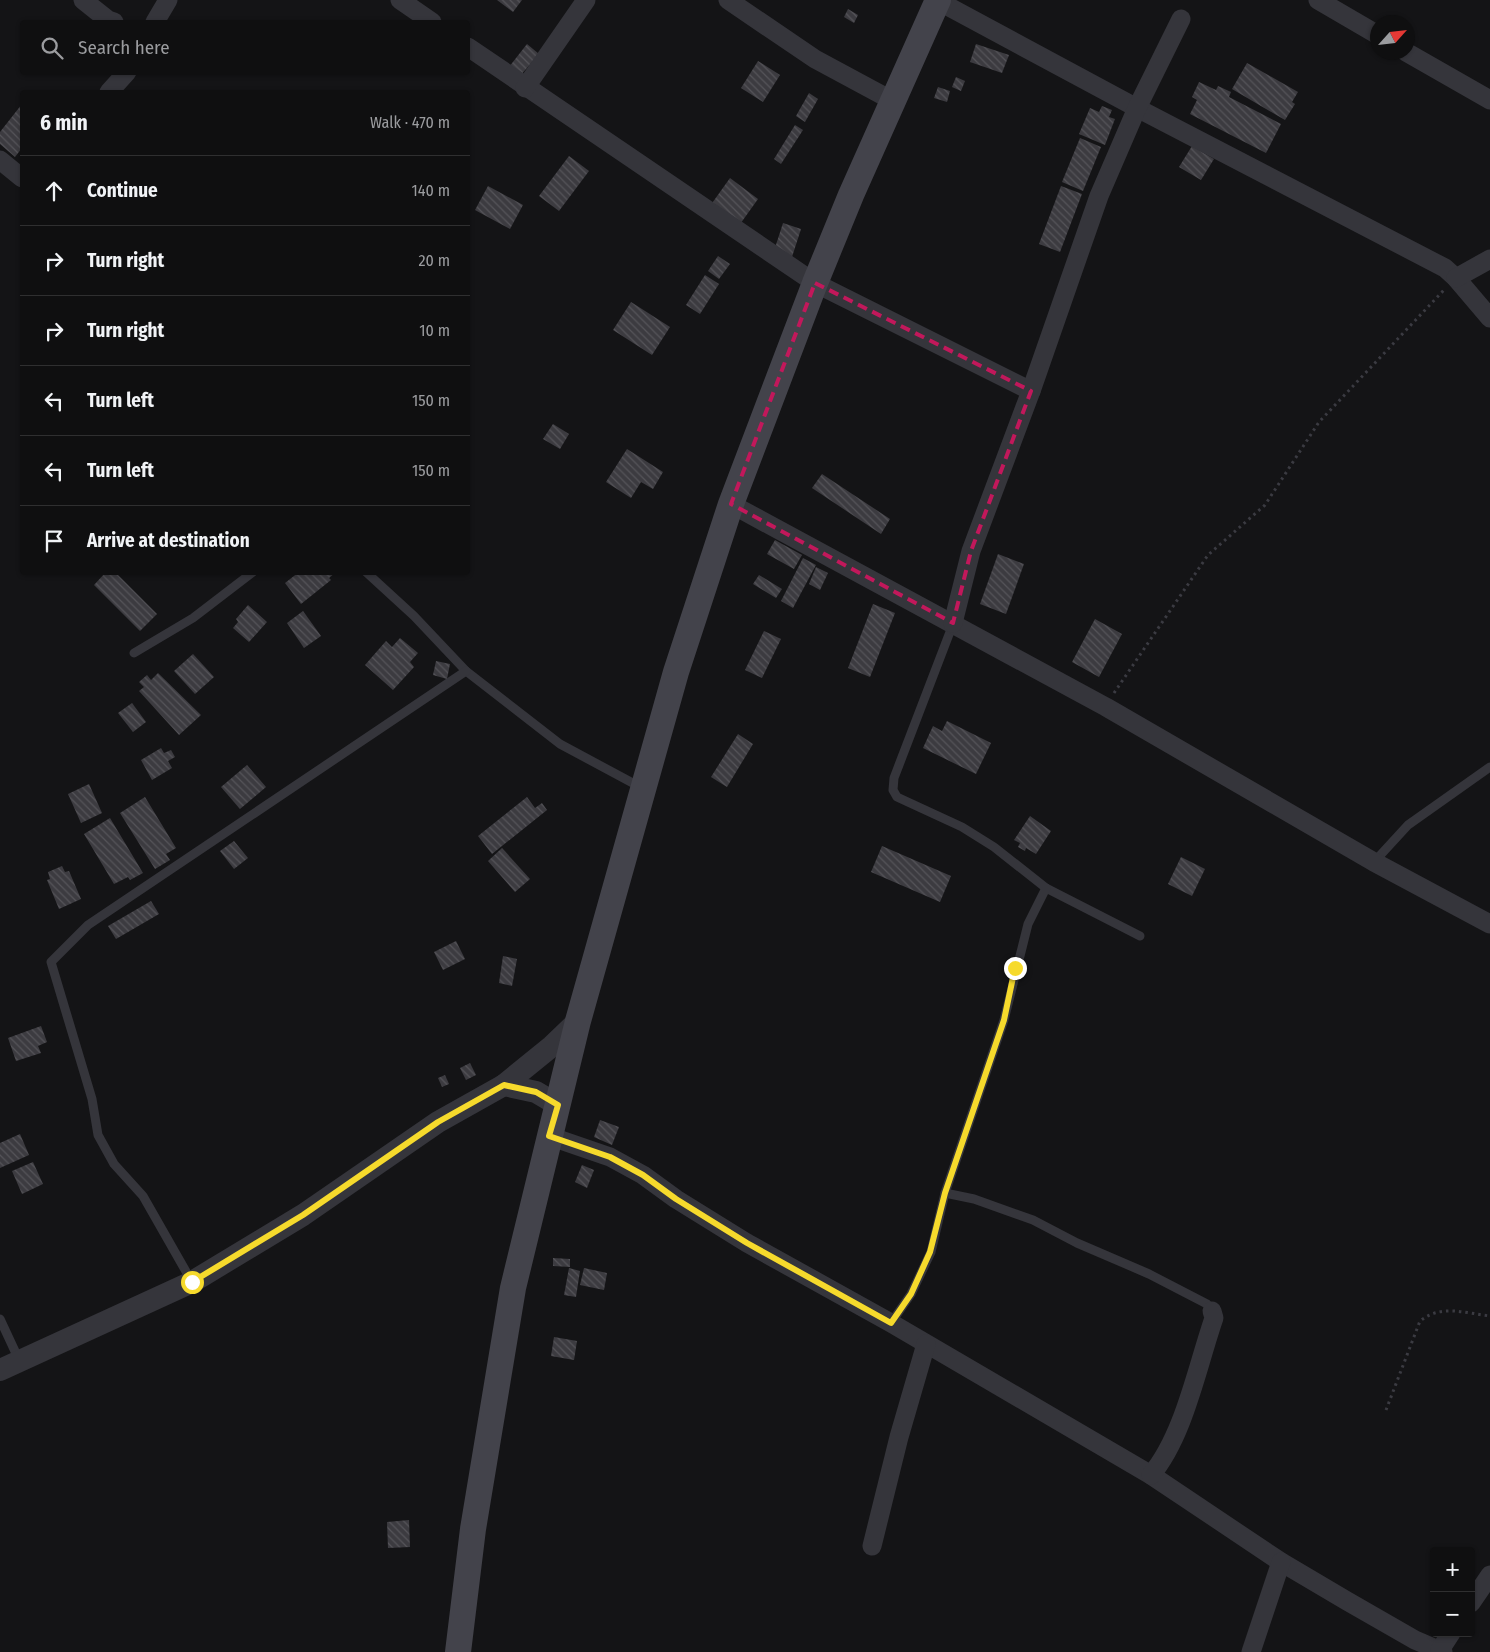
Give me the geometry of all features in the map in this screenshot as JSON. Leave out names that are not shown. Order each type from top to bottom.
[{"type":"main road","points":[[458,1652],[473,1529],[513,1288],[578,1021],[676,672],[731,504],[815,283],[938,0]]},
{"type":"street","points":[[83,0],[108,20]]},
{"type":"street","points":[[156,20],[168,0]]},
{"type":"street","points":[[400,0],[429,20]]},
{"type":"street","points":[[525,88],[586,0]]},
{"type":"street","points":[[728,0],[815,59],[893,101]]},
{"type":"street","points":[[938,0],[1137,108],[1445,268],[1490,318]]},
{"type":"street","points":[[1326,2],[1370,30]]},
{"type":"street","points":[[953,623],[972,551],[1031,391],[1099,196],[1137,108],[1181,19]]},
{"type":"street","points":[[470,48],[525,88],[815,283],[1031,391]]},
{"type":"street","points":[[1415,57],[1490,100]]},
{"type":"street","points":[[110,90],[124,75]]},
{"type":"street","points":[[0,160],[20,176]]},
{"type":"street","points":[[1456,278],[1490,259]]},
{"type":"street","points":[[731,504],[1106,707],[1374,862],[1490,924]]},
{"type":"street","points":[[10,1366],[192,1282],[303,1215],[438,1122],[504,1085],[552,1046],[578,1021]]},
{"type":"street","points":[[504,1085],[536,1092],[558,1105]]},
{"type":"street","points":[[549,1136],[610,1157],[643,1175],[676,1199],[747,1243],[891,1323],[1150,1475],[1281,1562],[1414,1646],[1442,1651],[1449,1637]]},
{"type":"street","points":[[1150,1475],[1162,1461],[1177,1430],[1214,1318],[1212,1310]]},
{"type":"street","points":[[872,1546],[926,1344]]},
{"type":"street","points":[[1251,1652],[1281,1562]]},
{"type":"street","points":[[1475,1597],[1490,1575]]},
{"type":"lane","points":[[134,653],[194,618],[249,575]]},
{"type":"lane","points":[[369,575],[414,616],[466,672],[560,744],[643,788]]},
{"type":"lane","points":[[953,623],[894,778],[893,790],[898,798],[962,827],[994,847],[1046,888],[1140,936]]},
{"type":"lane","points":[[192,1282],[142,1196],[114,1164],[98,1135],[92,1099],[51,962],[88,925],[466,672]]},
{"type":"lane","points":[[1374,862],[1408,825],[1490,767]]},
{"type":"lane","points":[[891,1323],[911,1294],[930,1252],[945,1193],[1004,1020],[1028,924],[1046,888]]},
{"type":"lane","points":[[945,1193],[974,1200],[1033,1220],[1077,1243],[1190,1295],[1207,1304],[1212,1310]]},
{"type":"lane","points":[[0,1319],[10,1366]]},
{"type":"path","points":[[1106,707],[1130,668],[1208,555],[1265,505],[1319,422],[1456,278]]},
{"type":"path","points":[[1386,1410],[1420,1321],[1430,1313],[1440,1310],[1490,1316]]},
{"type":"highlighted area","points":[[815,283],[1031,391],[971,551],[953,623],[731,504]]},
{"type":"building","points":[[497,0],[522,0],[513,12]]},
{"type":"building","points":[[848,9],[858,15],[854,23],[844,17]]},
{"type":"building","points":[[527,44],[539,54],[520,76],[509,67]]},
{"type":"building","points":[[976,44],[1009,55],[1002,73],[970,62]]},
{"type":"building","points":[[758,61],[780,75],[763,102],[741,88]]},
{"type":"building","points":[[1247,63],[1298,92],[1292,102],[1295,104],[1285,120],[1232,89]]},
{"type":"building","points":[[956,77],[965,81],[961,91],[952,87]]},
{"type":"building","points":[[1199,82],[1216,90],[1218,86],[1231,92],[1229,97],[1281,124],[1266,153],[1190,114],[1197,100],[1192,97]]},
{"type":"building","points":[[938,87],[950,91],[947,102],[934,98]]},
{"type":"building","points":[[809,93],[818,99],[805,122],[796,116]]},
{"type":"building","points":[[1102,106],[1112,110],[1109,117],[1115,119],[1105,145],[1079,134],[1090,108],[1099,112]]},
{"type":"building","points":[[20,107],[20,151],[15,157],[0,144],[0,132]]},
{"type":"building","points":[[795,125],[803,130],[781,164],[774,159]]},
{"type":"building","points":[[1080,138],[1101,147],[1083,191],[1062,182]]},
{"type":"building","points":[[1192,146],[1214,159],[1201,180],[1179,167]]},
{"type":"building","points":[[569,156],[589,171],[559,211],[539,196]]},
{"type":"building","points":[[730,178],[758,199],[738,227],[710,206]]},
{"type":"building","points":[[488,186],[523,205],[510,229],[475,210]]},
{"type":"building","points":[[1061,186],[1082,194],[1060,252],[1039,244]]},
{"type":"building","points":[[783,223],[801,229],[792,257],[774,251]]},
{"type":"building","points":[[718,256],[730,264],[719,279],[708,271]]},
{"type":"building","points":[[705,275],[719,284],[700,314],[686,305]]},
{"type":"building","points":[[631,302],[670,327],[652,355],[613,330]]},
{"type":"building","points":[[553,424],[569,434],[560,449],[543,439]]},
{"type":"building","points":[[627,449],[663,472],[653,489],[641,482],[631,498],[606,482]]},
{"type":"building","points":[[822,474],[890,519],[881,534],[812,488]]},
{"type":"building","points":[[775,540],[802,555],[794,569],[767,554]]},
{"type":"building","points":[[998,554],[1024,564],[1006,614],[980,604]]},
{"type":"building","points":[[803,558],[816,565],[793,608],[781,601]]},
{"type":"building","points":[[816,567],[828,573],[820,590],[809,584]]},
{"type":"building","points":[[103,575],[118,575],[157,614],[140,631],[94,585]]},
{"type":"building","points":[[295,575],[332,575],[329,578],[331,580],[301,604],[285,583]]},
{"type":"building","points":[[759,575],[782,589],[776,598],[753,584]]},
{"type":"building","points":[[873,604],[895,613],[870,677],[848,668]]},
{"type":"building","points":[[248,605],[267,622],[249,642],[233,628],[238,622],[236,619]]},
{"type":"building","points":[[303,611],[321,636],[304,648],[287,623]]},
{"type":"building","points":[[1095,619],[1122,634],[1099,677],[1072,662]]},
{"type":"building","points":[[764,631],[781,639],[762,678],[745,670]]},
{"type":"building","points":[[400,638],[418,653],[410,662],[414,667],[393,690],[365,665],[386,641],[392,647]]},
{"type":"building","points":[[193,654],[214,677],[195,694],[174,671]]},
{"type":"building","points":[[436,661],[450,664],[447,679],[433,675]]},
{"type":"building","points":[[158,673],[201,715],[179,735],[139,691],[144,687],[139,682],[147,675],[151,680]]},
{"type":"building","points":[[132,703],[146,722],[133,732],[118,713]]},
{"type":"building","points":[[947,721],[991,743],[976,774],[923,748],[933,726],[942,731]]},
{"type":"building","points":[[738,734],[753,744],[727,787],[711,777]]},
{"type":"building","points":[[161,748],[164,753],[171,750],[175,757],[168,761],[172,768],[152,780],[141,760]]},
{"type":"building","points":[[247,765],[266,787],[240,809],[221,787]]},
{"type":"building","points":[[89,784],[102,813],[81,823],[68,794]]},
{"type":"building","points":[[145,797],[176,848],[166,854],[170,860],[155,869],[120,813]]},
{"type":"building","points":[[527,797],[535,808],[542,803],[547,810],[492,854],[478,836]]},
{"type":"building","points":[[1030,816],[1051,831],[1036,854],[1026,848],[1025,851],[1018,847],[1020,843],[1014,840]]},
{"type":"building","points":[[110,818],[143,873],[130,880],[128,877],[114,884],[84,834]]},
{"type":"building","points":[[234,841],[248,858],[234,869],[220,851]]},
{"type":"building","points":[[882,846],[951,876],[940,902],[871,872]]},
{"type":"building","points":[[502,848],[530,879],[515,892],[488,861]]},
{"type":"building","points":[[1181,857],[1205,869],[1192,896],[1168,884]]},
{"type":"building","points":[[62,866],[65,872],[69,871],[81,899],[59,909],[47,880],[50,879],[48,872]]},
{"type":"building","points":[[151,901],[159,914],[116,939],[108,926]]},
{"type":"building","points":[[456,941],[465,959],[443,970],[434,952]]},
{"type":"building","points":[[503,956],[517,959],[512,986],[499,983]]},
{"type":"building","points":[[41,1026],[47,1042],[38,1046],[41,1053],[16,1061],[8,1038]]},
{"type":"building","points":[[470,1063],[476,1075],[466,1080],[460,1068]]},
{"type":"building","points":[[445,1075],[449,1084],[442,1087],[438,1078]]},
{"type":"building","points":[[600,1120],[619,1127],[612,1145],[594,1137]]},
{"type":"building","points":[[20,1134],[29,1155],[0,1168],[0,1143]]},
{"type":"building","points":[[33,1162],[43,1184],[22,1194],[12,1171]]},
{"type":"building","points":[[582,1165],[594,1170],[587,1188],[575,1182]]},
{"type":"building","points":[[553,1258],[570,1259],[570,1267],[553,1266]]},
{"type":"building","points":[[569,1268],[580,1271],[576,1297],[564,1295]]},
{"type":"building","points":[[584,1268],[607,1273],[604,1290],[580,1285]]},
{"type":"building","points":[[554,1337],[577,1341],[574,1360],[551,1356]]},
{"type":"building","points":[[409,1520],[410,1547],[388,1548],[387,1522]]},
{"type":"route","points":[[192,1282],[303,1215],[438,1122],[504,1085],[536,1092],[558,1105],[549,1136],[610,1157],[643,1175],[676,1199],[747,1243],[891,1323],[911,1294],[930,1252],[945,1193],[1004,1020],[1015,968]]}]
